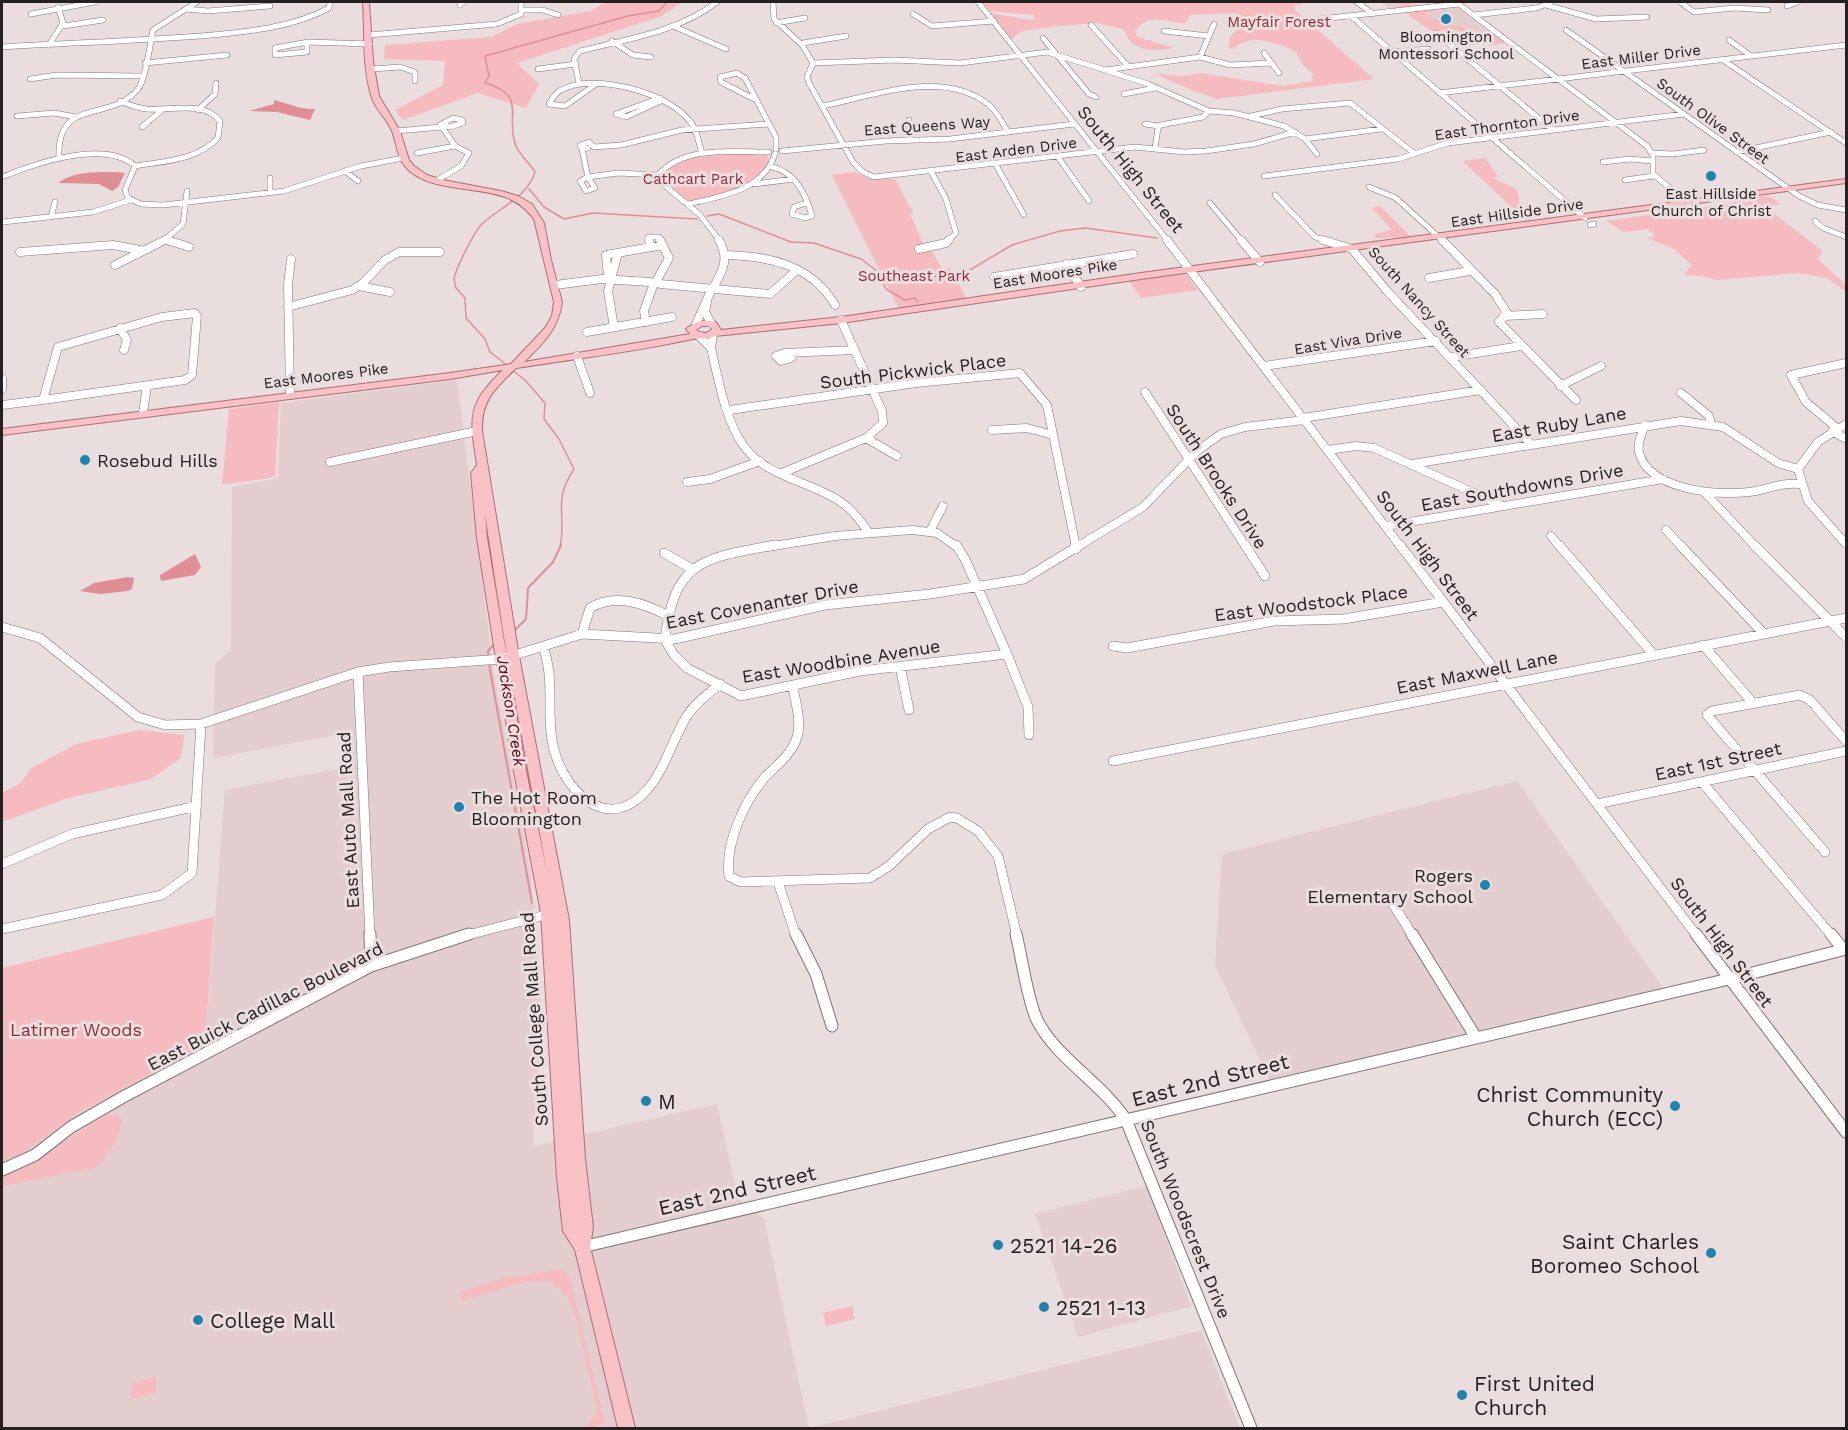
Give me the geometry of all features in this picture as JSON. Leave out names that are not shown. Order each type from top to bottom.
[{"type":"main road","points":[[366,2],[377,103],[396,131],[404,158],[415,172],[436,181]]},
{"type":"main road","name":"South College Mall Road","points":[[436,181],[506,194],[533,210],[539,221],[558,299],[557,315],[546,333],[515,366],[502,371],[480,403],[477,413],[477,431],[481,467],[485,471],[510,635],[502,652],[532,758],[554,912],[574,1199],[571,1231],[582,1247],[626,1428]]},
{"type":"main road","name":"East Hillside Drive","points":[[1191,270],[1439,237],[1590,222],[1689,204],[1846,181]]},
{"type":"main road","name":"East Moores Pike","points":[[696,331],[841,320],[1191,270]]},
{"type":"main road","points":[[515,366],[652,344],[696,331]]},
{"type":"main road","points":[[531,349],[543,362]]},
{"type":"main road","points":[[480,371],[494,384]]},
{"type":"main road","name":"East Moores Pike","points":[[2,432],[290,394],[480,371],[502,371]]},
{"type":"main road","name":"South College Mall Road","points":[[481,467],[476,473],[482,538],[518,760],[554,912]]},
{"type":"main road","points":[[482,538],[495,536]]},
{"type":"street","points":[[31,14],[58,7],[95,2]]},
{"type":"street","points":[[59,159],[57,147],[67,123],[76,117],[120,101],[138,90],[150,39],[157,25],[197,2]]},
{"type":"street","points":[[2,47],[150,39],[296,24],[321,16],[329,8],[330,2]]},
{"type":"street","points":[[521,2],[523,10]]},
{"type":"street","points":[[581,81],[574,59],[580,51],[674,26],[700,15],[717,2]]},
{"type":"street","points":[[773,2],[771,11],[776,23],[803,43],[811,52],[813,63],[807,77],[844,146]]},
{"type":"street","name":"South High Street","points":[[978,2],[1191,270],[1729,979],[1842,1119],[1846,1132]]},
{"type":"street","points":[[1357,2],[1373,14]]},
{"type":"street","points":[[1474,15],[1546,5],[1552,2]]},
{"type":"street","points":[[1732,2],[1734,8]]},
{"type":"street","points":[[1787,6],[1798,2]]},
{"type":"street","points":[[1320,19],[1457,3],[1647,146],[1653,153],[1651,170],[1654,176],[1689,204]]},
{"type":"street","points":[[1681,3],[1694,12],[1721,8],[1768,10]]},
{"type":"street","points":[[1546,5],[1587,20],[1647,17]]},
{"type":"street","points":[[186,9],[208,11],[270,6]]},
{"type":"street","points":[[49,45],[64,26],[64,16],[58,7]]},
{"type":"street","points":[[369,35],[497,24],[514,19],[523,10],[543,10],[558,15]]},
{"type":"street","points":[[913,14],[933,26],[994,21]]},
{"type":"street","points":[[1351,16],[1590,222]]},
{"type":"street","points":[[776,23],[805,18]]},
{"type":"street","points":[[64,26],[103,20]]},
{"type":"street","points":[[1200,57],[1214,24]]},
{"type":"street","points":[[1091,25],[1127,65]]},
{"type":"street","points":[[674,26],[726,48]]},
{"type":"street","name":"South Olive Street","points":[[1566,30],[1788,190],[1818,205],[1846,210]]},
{"type":"street","points":[[1164,31],[1209,36]]},
{"type":"street","points":[[1436,33],[1553,130]]},
{"type":"street","points":[[803,43],[846,36]]},
{"type":"street","points":[[1043,38],[1089,94],[1096,97]]},
{"type":"street","points":[[1729,40],[1751,56]]},
{"type":"street","points":[[612,41],[633,55],[651,57]]},
{"type":"street","points":[[307,43],[307,52],[275,55],[276,47],[307,43],[370,44]]},
{"type":"street","name":"East Miller Drive","points":[[1439,93],[1846,45]]},
{"type":"street","points":[[1393,52],[1428,49]]},
{"type":"street","points":[[813,63],[842,64],[894,60],[960,63],[1055,52],[1155,88],[1209,111],[1251,116],[1295,132],[1305,139],[1317,154]]},
{"type":"street","points":[[1264,53],[1279,73]]},
{"type":"street","points":[[145,63],[227,55]]},
{"type":"street","points":[[1105,70],[1127,65],[1200,57],[1230,65],[1271,63]]},
{"type":"street","points":[[1723,60],[1846,143]]},
{"type":"street","points":[[1069,68],[1081,63]]},
{"type":"street","points":[[538,69],[576,64]]},
{"type":"street","points":[[372,69],[406,67],[416,72],[415,81]]},
{"type":"street","points":[[749,185],[759,180],[772,167],[776,151],[776,137],[742,75],[730,74],[720,77],[721,82],[754,99]]},
{"type":"street","points":[[30,79],[52,75],[108,78],[142,76]]},
{"type":"street","points":[[596,84],[565,106],[549,104],[556,93],[581,81],[640,91],[661,99],[684,114],[694,129],[702,154]]},
{"type":"street","points":[[198,110],[215,94],[216,83]]},
{"type":"street","points":[[822,106],[894,90],[929,87],[958,91],[989,105],[1008,132]]},
{"type":"street","points":[[1124,94],[1155,88]]},
{"type":"street","points":[[738,91],[750,89]]},
{"type":"street","points":[[630,111],[661,99]]},
{"type":"street","points":[[120,101],[140,108],[198,110],[219,117],[219,134],[214,144],[192,155],[135,166]]},
{"type":"street","points":[[1251,116],[1282,110],[1350,103],[1415,153]]},
{"type":"street","points":[[142,127],[162,110]]},
{"type":"street","points":[[1146,124],[1159,126],[1168,122],[1206,116],[1209,111]]},
{"type":"street","points":[[16,116],[54,113],[76,117]]},
{"type":"street","name":"East Thornton Drive","points":[[1263,176],[1398,159],[1432,146],[1683,114]]},
{"type":"street","points":[[909,120],[909,141]]},
{"type":"street","points":[[711,348],[696,331],[700,309],[725,263],[726,255],[716,232],[689,204],[661,182],[658,175],[622,174],[589,177],[582,149],[621,145],[665,133],[694,129],[769,124]]},
{"type":"street","name":"East Queens Way","points":[[658,175],[670,162],[702,154],[909,141],[1074,124]]},
{"type":"street","points":[[1155,148],[1159,126]]},
{"type":"street","points":[[396,131],[442,127],[455,146]]},
{"type":"street","points":[[1305,139],[1381,129]]},
{"type":"street","name":"East Arden Drive","points":[[844,146],[861,174],[881,179],[1135,147],[1184,152],[1206,151],[1254,144],[1295,132]]},
{"type":"street","points":[[1736,152],[1831,132]]},
{"type":"street","points":[[417,153],[455,146],[468,151],[470,156],[460,167],[436,181]]},
{"type":"street","points":[[1653,153],[1704,150]]},
{"type":"street","points":[[2,177],[59,159],[113,154],[129,158],[135,166]]},
{"type":"street","points":[[1058,157],[1089,201]]},
{"type":"street","points":[[135,166],[125,190],[126,195],[131,200],[152,206],[304,186],[345,171],[404,158]]},
{"type":"street","points":[[1603,162],[1630,159],[1652,161]]},
{"type":"street","points":[[996,165],[1024,215]]},
{"type":"street","points":[[772,167],[783,170],[794,179],[806,203]]},
{"type":"street","points":[[345,171],[358,181]]},
{"type":"street","points":[[919,249],[946,243],[956,233],[946,199],[932,173]]},
{"type":"street","points":[[1625,180],[1654,176]]},
{"type":"street","points":[[270,178],[270,192]]},
{"type":"street","points":[[689,204],[749,185],[794,179]]},
{"type":"street","points":[[759,180],[767,182]]},
{"type":"street","points":[[1369,187],[1396,198],[1439,237],[1500,300],[1507,313],[1498,321],[1576,400]]},
{"type":"street","points":[[115,266],[140,250],[165,239],[181,227],[187,191]]},
{"type":"street","name":"South Nancy Street","points":[[1275,195],[1315,237],[1352,249],[1387,291],[1531,444]]},
{"type":"street","points":[[3,222],[97,212],[131,200]]},
{"type":"street","points":[[51,218],[55,202]]},
{"type":"street","points":[[1210,203],[1260,262]]},
{"type":"street","points":[[1815,221],[1823,228],[1846,237]]},
{"type":"street","points":[[614,327],[608,296],[609,279],[606,255],[650,246],[647,239],[652,236],[659,237],[669,258],[655,283],[644,311],[646,322]]},
{"type":"street","points":[[165,239],[189,247]]},
{"type":"street","points":[[21,252],[113,245],[140,250]]},
{"type":"street","points":[[288,307],[359,286],[392,255],[408,251],[440,252]]},
{"type":"street","points":[[609,279],[618,265],[618,253]]},
{"type":"street","points":[[994,277],[1133,254]]},
{"type":"street","points":[[726,255],[763,258],[797,270],[821,282],[835,305]]},
{"type":"street","points":[[290,394],[288,307],[291,259]]},
{"type":"street","points":[[1066,264],[1082,287]]},
{"type":"street","points":[[606,265],[618,265]]},
{"type":"street","points":[[555,285],[609,279],[773,294],[785,278],[797,270]]},
{"type":"street","points":[[1429,278],[1470,271]]},
{"type":"street","points":[[359,286],[390,292]]},
{"type":"street","points":[[708,297],[706,315],[713,328],[711,348],[741,442],[760,461],[846,504],[856,513],[869,533]]},
{"type":"street","points":[[2,405],[44,400],[147,386],[189,378],[197,316],[189,312],[170,315],[58,347],[44,400]]},
{"type":"street","points":[[1504,316],[1543,314]]},
{"type":"street","points":[[587,332],[672,317]]},
{"type":"street","points":[[782,472],[866,438],[878,429],[883,421],[873,389],[841,320]]},
{"type":"street","points":[[120,328],[127,340],[124,350]]},
{"type":"street","name":"East Viva Drive","points":[[1264,366],[1436,341]]},
{"type":"street","points":[[1451,357],[1521,346]]},
{"type":"street","points":[[794,353],[855,350]]},
{"type":"street","points":[[577,356],[590,393]]},
{"type":"street","points":[[1846,363],[1792,373],[1791,379],[1811,408],[1846,439]]},
{"type":"street","points":[[1560,386],[1602,366]]},
{"type":"street","name":"South Pickwick Place","points":[[730,410],[973,376],[1020,373],[1045,401],[1076,549]]},
{"type":"street","points":[[2,378],[2,389]]},
{"type":"street","points":[[143,413],[147,386]]},
{"type":"street","name":"East Covenanter Drive","points":[[2,627],[40,638],[138,717],[173,726],[201,724],[358,672],[389,667],[483,661],[502,652],[543,647],[564,637],[582,634],[665,640],[684,638],[738,623],[825,605],[977,587],[1024,579],[1143,507],[1208,442],[1227,431],[1480,390]]},
{"type":"street","name":"South Brooks Drive","points":[[1144,392],[1265,576]]},
{"type":"street","points":[[1681,393],[1709,416],[1711,424],[1729,430],[1778,463],[1798,469]]},
{"type":"street","name":"East Ruby Lane","points":[[1412,464],[1644,425],[1673,422],[1711,424]]},
{"type":"street","points":[[1846,424],[1812,446],[1798,469],[1799,484],[1817,516],[1846,544]]},
{"type":"street","points":[[1644,425],[1638,445],[1639,456],[1663,479],[1704,492],[1749,492],[1784,482],[1799,484]]},
{"type":"street","points":[[992,430],[1027,428],[1053,435]]},
{"type":"street","points":[[330,462],[477,431]]},
{"type":"street","points":[[866,438],[897,456]]},
{"type":"street","points":[[1328,450],[1364,446],[1412,464],[1501,505]]},
{"type":"street","points":[[687,482],[710,479],[760,461]]},
{"type":"street","name":"East Southdowns Drive","points":[[1386,526],[1663,479]]},
{"type":"street","points":[[1704,492],[1707,499],[1846,637]]},
{"type":"street","points":[[930,531],[942,506]]},
{"type":"street","points":[[665,640],[674,587],[692,569],[716,560],[807,540],[869,533],[930,531],[949,538],[958,546],[1027,701],[1029,735]]},
{"type":"street","points":[[1666,531],[1764,634]]},
{"type":"street","points":[[1551,536],[1653,654]]},
{"type":"street","points":[[664,553],[692,569]]},
{"type":"street","points":[[582,634],[590,608],[602,601],[635,604],[652,608],[668,616]]},
{"type":"street","name":"East Woodstock Place","points":[[1113,646],[1127,648],[1282,620],[1344,619],[1443,602]]},
{"type":"street","name":"East Maxwell Lane","points":[[1113,760],[1846,618]]},
{"type":"street","name":"East Woodbine Avenue","points":[[665,640],[674,655],[687,668],[733,693],[745,696],[852,673],[1007,654]]},
{"type":"street","points":[[1703,645],[1753,703]]},
{"type":"street","points":[[543,647],[552,676],[549,722],[556,755],[570,783],[587,801],[598,807],[622,807],[643,796],[658,775],[686,716],[720,684]]},
{"type":"street","points":[[900,666],[909,710]]},
{"type":"street","name":"East Auto Mall Road","points":[[358,672],[371,966]]},
{"type":"street","name":"South Woodscrest Drive","points":[[793,686],[798,726],[796,738],[791,750],[755,791],[737,829],[728,866],[729,876],[735,881],[778,882],[849,880],[875,876],[941,821],[953,817],[965,822],[989,843],[998,856],[1032,1004],[1039,1024],[1116,1101],[1126,1120],[1251,1428]]},
{"type":"street","points":[[1826,852],[1707,715],[1712,711],[1791,695],[1803,697],[1810,700],[1846,741]]},
{"type":"street","points":[[2,929],[162,895],[179,885],[192,873],[201,724]]},
{"type":"street","name":"East 1st Street","points":[[1597,804],[1846,751]]},
{"type":"street","points":[[518,760],[532,758]]},
{"type":"street","points":[[1702,782],[1845,949]]},
{"type":"street","points":[[2,864],[37,845],[106,823],[197,806]]},
{"type":"street","points":[[778,882],[793,929],[816,974],[832,1026]]},
{"type":"street","points":[[1388,896],[1474,1036]]},
{"type":"street","name":"East Buick Cadillac Boulevard","points":[[2,1170],[35,1155],[71,1127],[123,1097],[371,966],[450,939],[554,912]]},
{"type":"street","name":"East 2nd Street","points":[[582,1247],[1474,1036],[1729,979],[1845,949]]},
{"type":"shaded area","name":"Bloomington Montessori School","points":[[1381,2],[1400,2],[1413,10],[1455,6],[1489,32],[1462,35],[1452,28],[1435,30],[1405,8],[1390,9]]},
{"type":"shaded area","points":[[274,100],[315,109],[310,120],[277,112],[249,111],[274,104]]},
{"type":"shaded area","points":[[125,173],[118,187],[112,191],[99,184],[59,183],[78,174]]},
{"type":"shaded area","points":[[457,380],[493,667],[531,876],[541,1000],[533,1146],[717,1104],[738,1198],[764,1219],[809,1428],[2,1428],[2,1162],[23,1154],[77,1113],[205,1045],[225,790],[348,767],[346,733],[213,758],[215,664],[231,650],[232,487],[278,478],[281,403]]},
{"type":"shaded area","points":[[195,554],[201,567],[195,575],[161,581],[160,575]]},
{"type":"shaded area","points":[[134,578],[132,589],[128,591],[100,594],[80,591],[94,583]]},
{"type":"shaded area","points":[[1517,781],[1666,992],[1272,1086],[1215,965],[1222,854]]},
{"type":"shaded area","points":[[1147,1186],[1191,1306],[1078,1337],[1035,1214]]},
{"type":"shaded area","points":[[1201,1330],[1240,1428],[809,1428]]},
{"type":"green space","points":[[605,2],[682,2],[662,16],[517,63],[539,84],[526,108],[478,93],[403,120],[395,110],[443,85],[445,61],[384,59],[385,45],[491,37],[517,24],[591,11]]},
{"type":"green space","name":"Mayfair Forest","points":[[982,2],[1298,2],[1303,4],[1295,5],[1295,10],[1374,79],[1217,99],[1156,74],[1186,76],[1200,73],[1284,86],[1312,81],[1313,74],[1301,63],[1296,52],[1272,42],[1247,41],[1232,50],[1229,47],[1230,37],[1244,22],[1236,13],[1190,15],[1186,23],[1146,21],[1135,32],[1137,37],[1174,48],[1152,50],[1135,45],[1123,29],[1098,23],[1022,31],[1010,40],[991,13],[1031,20],[1035,18],[1033,15],[989,11]]},
{"type":"green space","points":[[1397,2],[1435,11],[1425,13],[1445,23],[1498,36],[1507,42],[1490,46],[1472,39],[1470,34],[1452,29],[1433,32],[1411,17]]},
{"type":"green space","name":"Cathcart Park","points":[[709,154],[763,154],[768,156],[769,164],[761,172],[743,185],[711,196],[689,202],[662,182],[661,172],[682,159]]},
{"type":"green space","points":[[1485,158],[1498,176],[1494,178],[1517,190],[1518,208],[1532,222],[1528,222],[1462,161]]},
{"type":"green space","name":"Southeast Park","points":[[855,172],[869,179],[895,179],[913,213],[910,214],[923,243],[928,244],[942,269],[950,268],[968,301],[899,309],[832,175]]},
{"type":"green space","points":[[1759,196],[1771,197],[1780,204],[1765,207],[1823,251],[1818,259],[1846,285],[1846,292],[1827,278],[1799,273],[1715,280],[1684,274],[1692,265],[1674,249],[1647,238],[1655,236],[1648,229],[1624,232],[1606,221],[1727,204]]},
{"type":"green space","points":[[1380,206],[1411,237],[1375,238],[1375,234],[1392,230],[1372,208]]},
{"type":"green space","points":[[1187,275],[1198,290],[1141,298],[1129,281]]},
{"type":"green space","points":[[279,402],[275,477],[222,485],[229,409]]},
{"type":"green space","points":[[139,730],[184,735],[181,758],[151,779],[65,799],[2,822],[2,793],[22,782],[30,769],[76,744]]},
{"type":"green space","name":"Latimer Woods","points":[[214,917],[205,1045],[77,1113],[23,1154],[2,1162],[2,968]]},
{"type":"green space","points":[[106,1115],[118,1115],[122,1121],[112,1147],[100,1164],[94,1168],[2,1186],[2,1174],[35,1160]]},
{"type":"green space","points":[[564,1270],[570,1278],[605,1423],[590,1428],[580,1428],[590,1424],[597,1410],[576,1317],[568,1298],[551,1281],[526,1281],[461,1301],[462,1291],[503,1278]]},
{"type":"green space","points":[[852,1306],[855,1319],[826,1326],[823,1313]]},
{"type":"green space","points":[[156,1376],[156,1392],[131,1400],[131,1384]]},
{"type":"waterway","name":"Jackson Creek","points":[[508,366],[490,352],[485,339],[466,318],[465,298],[456,288],[454,279],[470,242],[482,224],[519,196],[526,189],[535,172],[516,146],[511,101],[507,94],[485,83],[489,76],[485,56],[628,16],[659,11],[667,2]]},
{"type":"waterway","points":[[529,189],[544,207],[564,219],[593,213],[697,219]]},
{"type":"waterway","points":[[707,216],[719,214],[791,242],[814,243],[861,259],[879,275]]},
{"type":"waterway","points":[[879,275],[901,279],[963,274],[1012,245],[1060,231],[1085,228],[1157,238]]},
{"type":"waterway","points":[[879,275],[886,289],[905,300],[915,298],[917,302]]},
{"type":"waterway","name":"Jackson Creek","points":[[512,370],[525,380],[545,403],[544,419],[559,439],[574,469],[567,480],[562,499],[560,547]]},
{"type":"waterway","name":"Jackson Creek","points":[[513,632],[526,619],[528,588],[553,562],[561,545]]},
{"type":"waterway","name":"Jackson Creek","points":[[488,658],[488,651],[495,643]]},
{"type":"waterway","name":"Jackson Creek","points":[[489,664],[532,903]]},
{"type":"place","name":"Bloomington Montessori School","points":[[1446,19]]},
{"type":"place","name":"East Hillside Church of Christ","points":[[1711,176]]},
{"type":"place","name":"Rosebud Hills","points":[[85,460]]},
{"type":"place","name":"The Hot Room Bloomington","points":[[459,807]]},
{"type":"place","name":"Rogers Elementary School","points":[[1485,885]]},
{"type":"place","name":"M","points":[[646,1101]]},
{"type":"place","name":"Christ Community Church (ECC)","points":[[1675,1106]]},
{"type":"place","name":"2521 14-26","points":[[998,1245]]},
{"type":"place","name":"Saint Charles Boromeo School","points":[[1711,1253]]},
{"type":"place","name":"2521 1-13","points":[[1044,1307]]},
{"type":"place","name":"College Mall","points":[[198,1320]]},
{"type":"place","name":"First United Church","points":[[1462,1395]]}]
